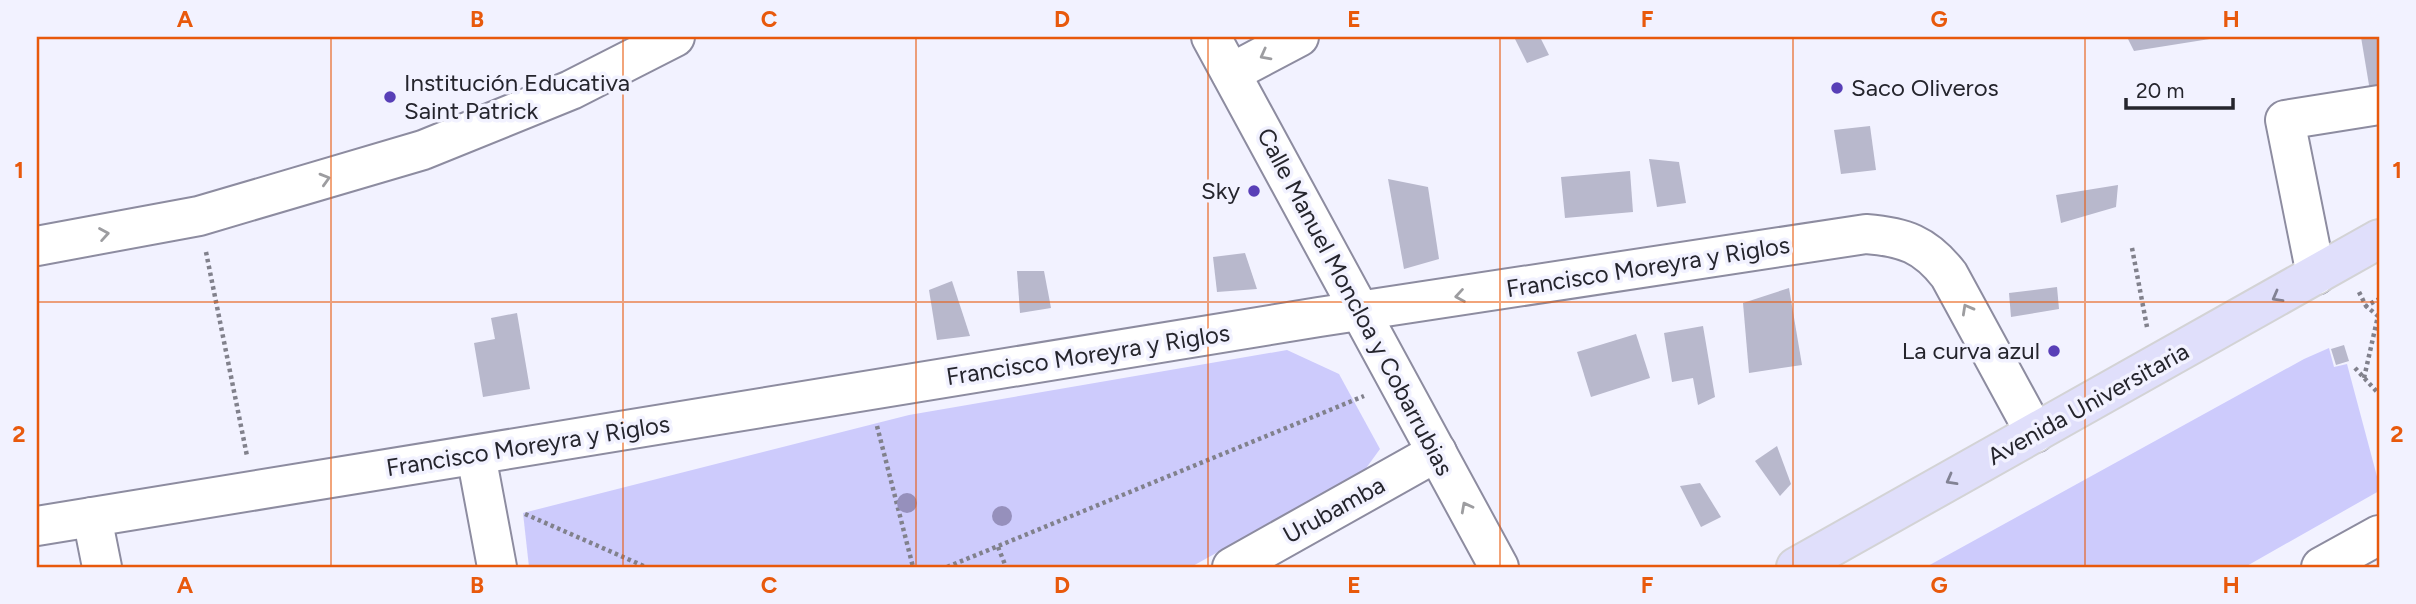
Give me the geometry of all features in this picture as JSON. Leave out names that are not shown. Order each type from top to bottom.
[{"type":"main road","name":"Avenida Universitaria","points":[[1796,567],[2379,239]]},
{"type":"street","points":[[37,246],[199,216],[424,150],[571,90],[675,37]]},
{"type":"street","name":"Calle Manuel Moncloa y Cobarrubias","points":[[1212,37],[1499,567]]},
{"type":"street","points":[[1231,73],[1299,37]]},
{"type":"street","points":[[2316,275],[2285,120],[2379,105]]},
{"type":"street","name":"Francisco Moreyra y Riglos","points":[[37,526],[1360,312],[1866,234],[1904,239],[1923,248],[1939,263],[1949,275],[2035,433]]},
{"type":"street","name":"Urubamba","points":[[1232,567],[1437,452]]},
{"type":"street","points":[[476,455],[497,567]]},
{"type":"street","points":[[92,517],[102,567]]},
{"type":"street","points":[[2321,567],[2379,535]]},
{"type":"path","points":[[199,216],[254,491]]},
{"type":"path","points":[[2132,248],[2148,332]]},
{"type":"path","points":[[2359,291],[2366,306],[2378,316],[2364,378]]},
{"type":"path","points":[[2366,306],[2379,299]]},
{"type":"path","points":[[2355,369],[2379,394]]},
{"type":"path","points":[[947,567],[1399,382]]},
{"type":"path","points":[[868,391],[913,567]]},
{"type":"path","points":[[523,513],[646,567]]},
{"type":"path","points":[[998,547],[1006,567]]},
{"type":"shaded area","points":[[2329,348],[2334,367],[2347,364],[2379,491],[2245,567],[1926,567],[2304,359]]},
{"type":"shaded area","points":[[1287,350],[1339,374],[1380,449],[1364,471],[1191,567],[529,567],[523,513],[909,415]]},
{"type":"building","points":[[1514,37],[1545,37],[1541,39],[1549,55],[1527,63]]},
{"type":"building","points":[[2127,37],[2216,37],[2216,38],[2134,51]]},
{"type":"building","points":[[2361,37],[2379,37],[2379,95],[2371,97]]},
{"type":"building","points":[[1870,126],[1876,170],[1841,174],[1834,130]]},
{"type":"building","points":[[1649,159],[1679,162],[1686,203],[1657,207]]},
{"type":"building","points":[[1630,171],[1633,212],[1565,218],[1561,177]]},
{"type":"building","points":[[1388,179],[1428,187],[1439,259],[1404,269]]},
{"type":"building","points":[[2118,185],[2116,207],[2061,223],[2056,195]]},
{"type":"building","points":[[1245,253],[1257,289],[1217,292],[1213,257]]},
{"type":"building","points":[[1017,271],[1044,271],[1051,308],[1020,313]]},
{"type":"building","points":[[952,281],[970,336],[937,340],[929,290]]},
{"type":"building","points":[[2057,287],[2059,309],[2011,317],[2009,293]]},
{"type":"building","points":[[1789,288],[1802,365],[1749,373],[1743,303]]},
{"type":"building","points":[[517,313],[530,389],[483,397],[474,343],[495,339],[491,318]]},
{"type":"building","points":[[1703,326],[1715,397],[1698,405],[1693,378],[1672,382],[1664,333]]},
{"type":"building","points":[[1636,334],[1650,378],[1591,397],[1577,352]]},
{"type":"building","points":[[2344,345],[2349,361],[2336,365],[2331,349]]},
{"type":"building","points":[[1777,446],[1791,484],[1780,496],[1755,461]]},
{"type":"building","points":[[1700,483],[1721,517],[1701,527],[1680,486]]},
{"type":"place","name":"Saco Oliveros","points":[[1837,88]]},
{"type":"place","name":"Institución Educativa Saint Patrick","points":[[390,97]]},
{"type":"place","name":"Sky","points":[[1254,191]]},
{"type":"place","name":"La curva azul","points":[[2054,351]]}]
